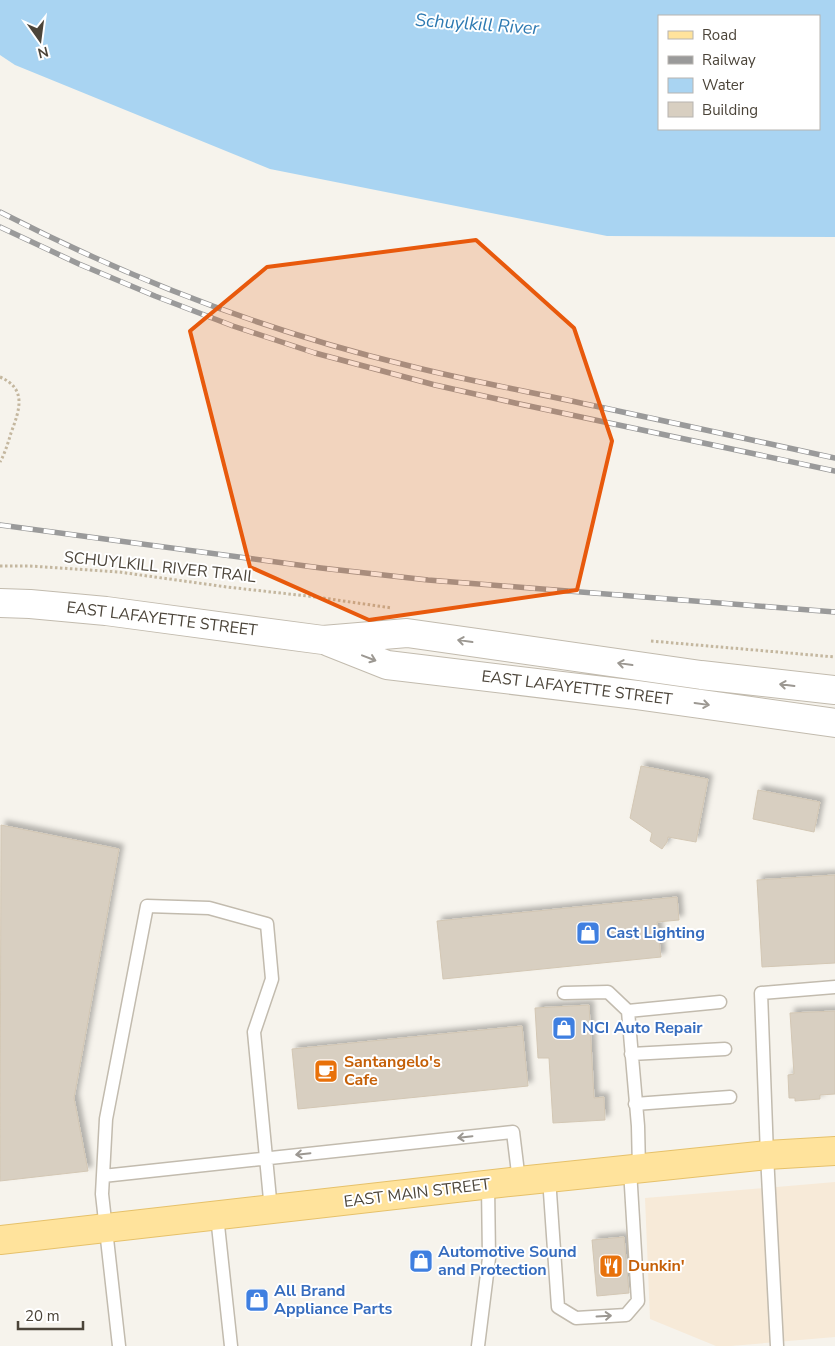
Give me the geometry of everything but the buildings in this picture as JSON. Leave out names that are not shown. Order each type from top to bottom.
[{"type":"main road","name":"EAST MAIN STREET","points":[[0,1240],[519,1181],[767,1155],[835,1150]]},
{"type":"street","name":"EAST LAFAYETTE STREET","points":[[0,603],[106,611],[323,640],[408,632],[701,675],[835,690]]},
{"type":"street","name":"EAST LAFAYETTE STREET","points":[[323,640],[387,665],[628,694],[835,723]]},
{"type":"lane","points":[[118,1346],[102,1194],[106,1119],[147,906],[209,908],[267,924],[272,979],[254,1032],[271,1210]]},
{"type":"lane","points":[[777,1346],[761,993],[835,986]]},
{"type":"lane","points":[[549,1178],[558,1307],[576,1318],[626,1315],[638,1301],[634,1169],[638,1126],[628,1011],[608,992],[564,993]]},
{"type":"lane","points":[[628,1011],[720,1002]]},
{"type":"lane","points":[[631,1054],[725,1050]]},
{"type":"lane","points":[[636,1104],[730,1097]]},
{"type":"lane","points":[[103,1176],[513,1132],[519,1181]]},
{"type":"lane","points":[[478,1346],[489,1258],[488,1185]]},
{"type":"lane","points":[[217,1216],[231,1346]]},
{"type":"path","points":[[0,377],[13,385],[20,405],[18,416],[0,462]]},
{"type":"path","name":"SCHUYLKILL RIVER TRAIL","points":[[0,566],[30,566],[119,572],[316,597]]},
{"type":"highlighted area","points":[[476,240],[574,328],[612,441],[577,590],[369,620],[250,567],[190,331],[267,267]]},
{"type":"shaded area","points":[[835,1182],[835,1337],[716,1346],[650,1319],[645,1198]]},
{"type":"water","name":"Schuylkill River","points":[[0,0],[835,0],[835,237],[607,236],[270,169],[15,65],[0,55]]},
{"type":"railway","points":[[0,212],[98,259],[198,301],[301,336],[453,376],[835,458]]},
{"type":"railway","points":[[0,227],[79,264],[155,296],[233,326],[315,353],[435,385],[835,471]]},
{"type":"railway","points":[[0,525],[321,568],[428,580],[835,612]]},
{"type":"place","name":"Cast Lighting","points":[[588,933]]},
{"type":"place","name":"NCI Auto Repair","points":[[564,1028]]},
{"type":"place","name":"Santangelo's Cafe","points":[[326,1071]]},
{"type":"place","name":"Automotive Sound and Protection","points":[[421,1261]]},
{"type":"place","name":"Dunkin'","points":[[611,1266]]},
{"type":"place","name":"All Brand Appliance Parts","points":[[257,1300]]}]
